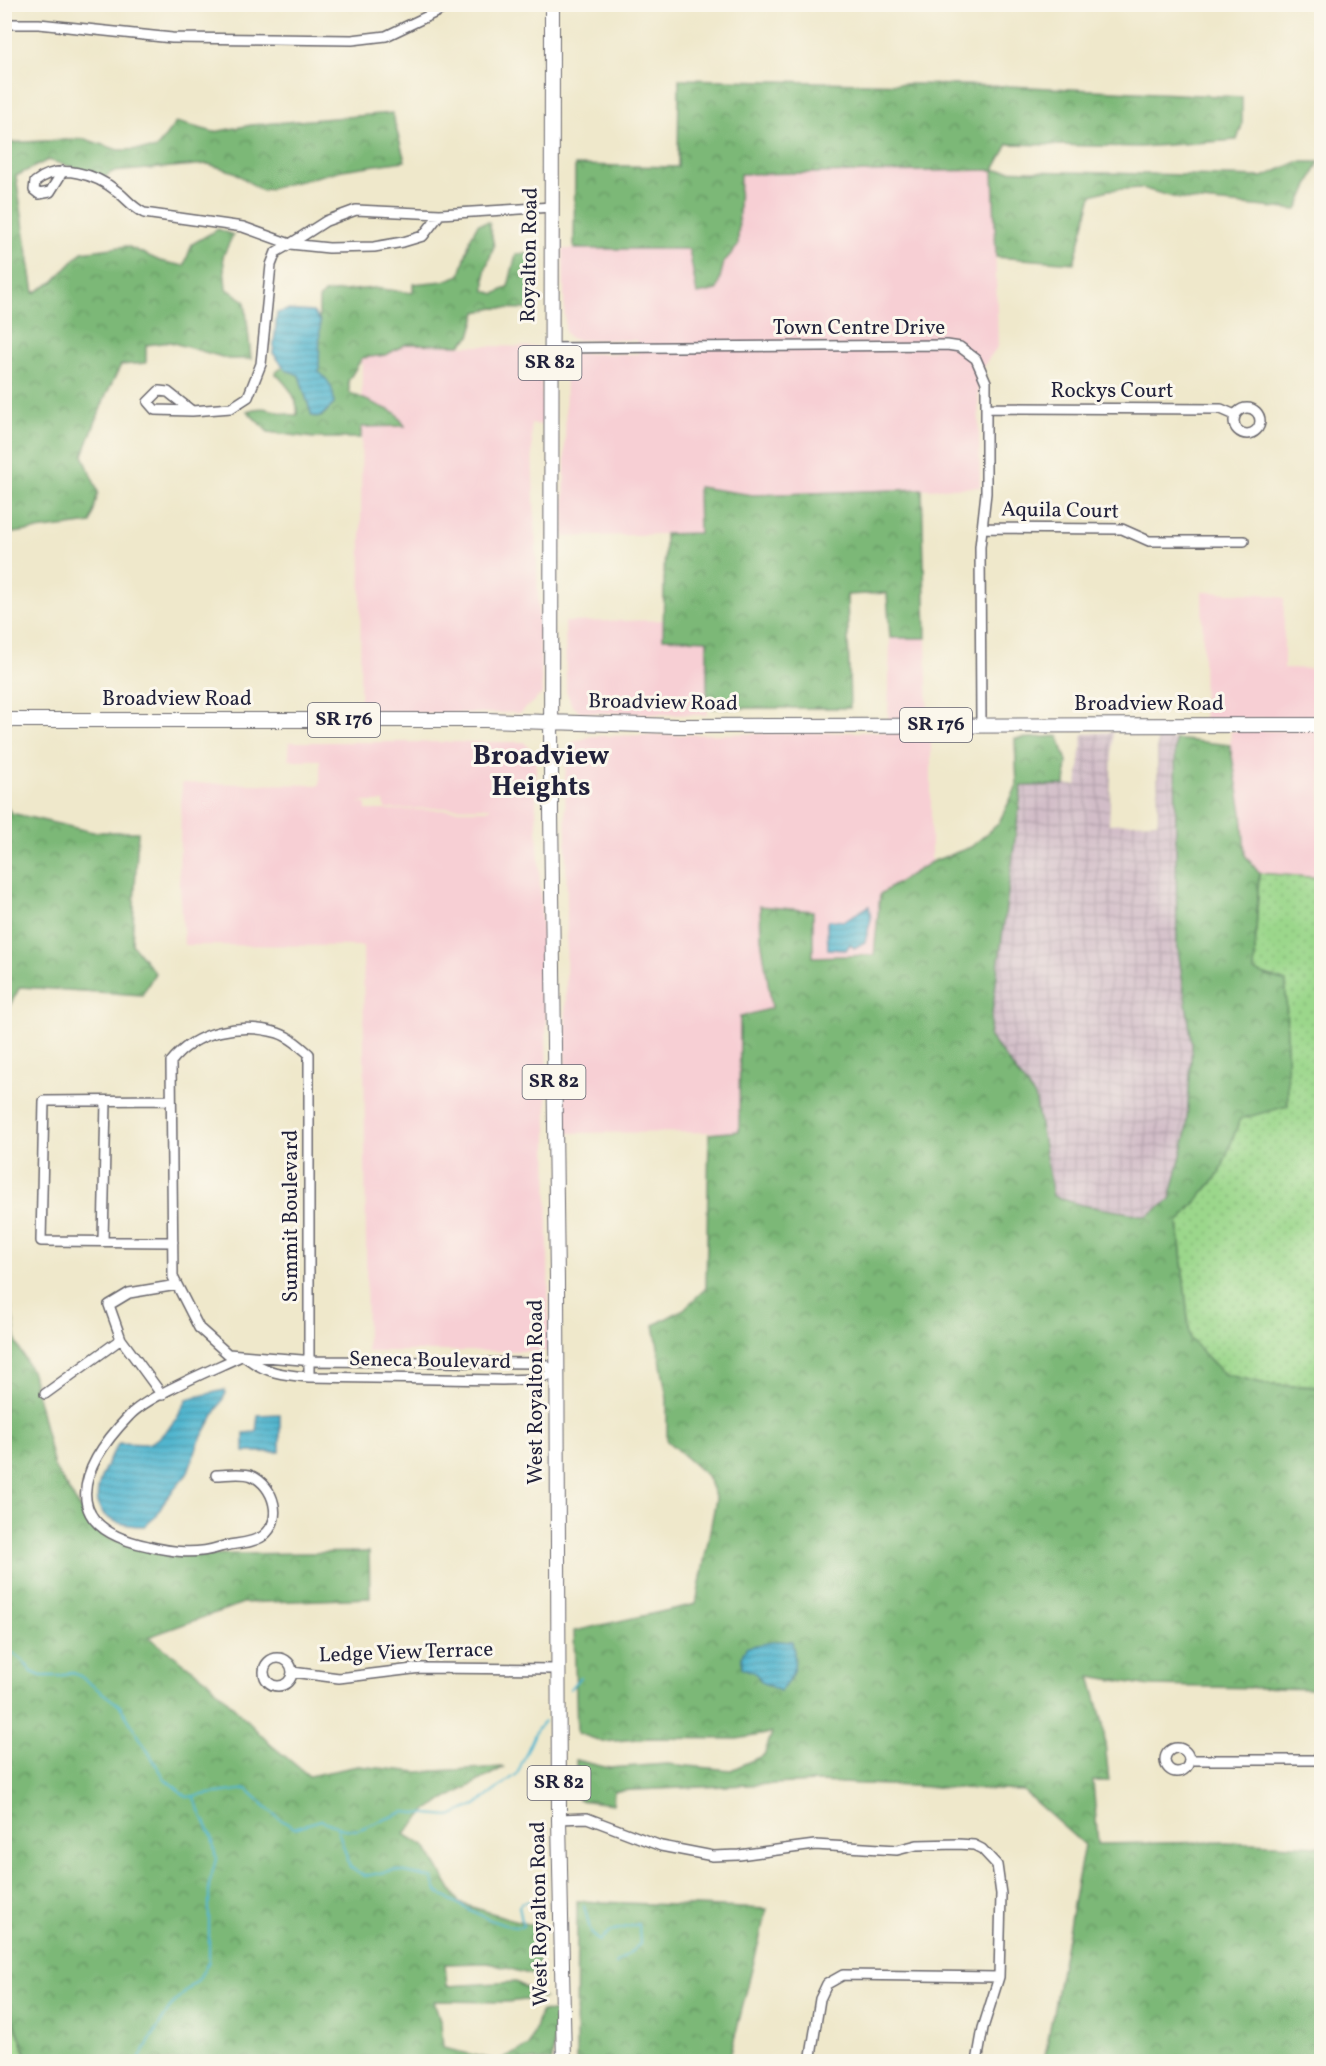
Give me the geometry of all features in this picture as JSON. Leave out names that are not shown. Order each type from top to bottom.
[{"type":"main road","name":"Royalton Road","points":[[551,722],[552,4]]},
{"type":"main road","name":"Broadview Road","points":[[4,720],[551,722],[675,726],[1322,725]]},
{"type":"main road","name":"West Royalton Road","points":[[551,722],[559,1526],[557,1669],[564,2061]]},
{"type":"street","points":[[4,24],[39,24],[172,39],[352,40],[386,36],[453,4]]},
{"type":"street","points":[[63,171],[87,175],[118,192],[130,206],[144,213],[243,227],[290,244],[340,248],[403,242],[423,236],[440,214]]},
{"type":"street","points":[[192,411],[231,408],[248,397],[261,364],[271,266],[276,252],[326,221],[356,210],[440,214],[552,207]]},
{"type":"street","name":"Town Centre Drive","points":[[550,348],[952,345],[968,352],[981,365],[986,382],[986,493],[982,528],[981,725]]},
{"type":"street","name":"Rockys Court","points":[[986,408],[1221,409],[1235,415]]},
{"type":"street","name":"Aquila Court","points":[[982,528],[1122,529],[1149,540],[1244,541]]},
{"type":"street","name":"Seneca Boulevard","points":[[309,1054],[279,1033],[239,1028],[201,1038],[182,1048],[171,1062],[173,1278],[199,1328],[228,1354],[243,1356],[403,1364],[542,1363],[556,1373]]},
{"type":"street","name":"Summit Boulevard","points":[[309,1054],[309,1377]]},
{"type":"street","points":[[171,1100],[44,1101],[41,1241],[173,1242]]},
{"type":"street","points":[[103,1241],[106,1101]]},
{"type":"street","points":[[162,1395],[121,1339],[109,1305],[129,1293],[177,1285]]},
{"type":"street","points":[[45,1394],[121,1339]]},
{"type":"street","points":[[216,1475],[251,1476],[266,1487],[273,1496],[274,1507],[273,1524],[266,1534],[258,1539],[238,1541],[211,1550],[182,1552],[128,1541],[104,1529],[91,1518],[85,1481],[89,1469],[131,1413],[162,1395],[243,1356]]},
{"type":"street","name":"Seneca Boulevard","points":[[243,1356],[260,1368],[277,1375],[309,1377],[502,1380],[536,1379],[556,1373]]},
{"type":"street","name":"Ledge View Terrace","points":[[292,1672],[339,1678],[427,1667],[557,1669]]},
{"type":"street","points":[[1190,1760],[1322,1760]]},
{"type":"street","points":[[559,1819],[587,1818],[662,1846],[713,1856],[815,1845],[897,1851],[917,1845],[974,1845],[994,1860],[999,1874],[999,1977],[983,2028],[977,2061]]},
{"type":"street","points":[[810,2061],[820,1999],[827,1984],[843,1975],[999,1977]]},
{"type":"shaded area","points":[[993,170],[998,346],[978,374],[980,487],[753,495],[698,487],[699,533],[564,537],[566,357],[571,353],[638,354],[636,340],[576,340],[570,338],[565,332],[563,249],[689,249],[697,294],[717,290],[724,262],[738,246],[740,174]]},
{"type":"shaded area","points":[[362,344],[541,347],[543,425],[531,424],[542,694],[520,713],[360,713]]},
{"type":"shaded area","points":[[1202,592],[1261,594],[1284,598],[1284,668],[1321,669],[1321,718],[1204,719]]},
{"type":"shaded area","points":[[663,620],[663,638],[707,640],[707,715],[592,713],[581,712],[572,706],[566,691],[565,622]]},
{"type":"shaded area","points":[[890,638],[926,638],[928,719],[888,720]]},
{"type":"shaded area","points":[[1321,730],[1321,878],[1259,873],[1245,855],[1242,812],[1230,745],[1231,731]]},
{"type":"shaded area","points":[[931,731],[931,862],[880,894],[874,955],[813,957],[760,906],[761,938],[772,1008],[740,1017],[739,1132],[564,1133],[567,908],[565,778],[567,754],[573,742],[592,736]]},
{"type":"shaded area","points":[[1113,732],[1109,824],[1158,822],[1157,739],[1175,739],[1177,943],[1192,1043],[1186,1135],[1170,1200],[1147,1216],[1081,1205],[1053,1196],[1035,1097],[989,1036],[1022,786],[1077,785],[1083,734]]},
{"type":"shaded area","points":[[289,742],[524,742],[536,757],[536,807],[546,998],[549,1351],[367,1351],[363,946],[184,945],[179,871],[182,783],[320,785],[320,760],[289,760]],"holes":[[[357,802],[384,802],[385,809],[491,807],[487,810],[366,810],[366,804]]]},
{"type":"green space","points":[[679,79],[1007,86],[1242,97],[1242,125],[1237,140],[1140,147],[1008,144],[994,170],[1263,177],[1297,162],[1319,162],[1297,210],[1180,199],[1141,188],[1108,190],[1092,195],[1074,263],[996,257],[993,170],[740,174],[738,246],[724,262],[717,290],[697,294],[689,249],[574,249],[575,165],[678,167]]},
{"type":"green space","points":[[392,113],[405,161],[342,170],[262,191],[234,172],[208,164],[112,172],[105,177],[48,160],[16,176],[34,293],[53,282],[82,252],[127,246],[160,261],[184,266],[192,244],[218,229],[233,235],[223,256],[226,288],[245,301],[251,359],[229,359],[170,342],[146,345],[146,363],[121,365],[105,397],[83,455],[98,492],[91,523],[5,534],[5,143],[85,139],[118,150],[156,149],[176,122],[214,132],[251,125]]},
{"type":"green space","points":[[489,222],[494,246],[485,271],[485,291],[495,294],[508,287],[516,254],[531,253],[529,309],[494,308],[477,312],[470,336],[460,345],[406,344],[386,355],[362,358],[348,381],[350,393],[396,413],[405,426],[361,427],[361,438],[313,438],[268,432],[247,411],[260,408],[297,415],[294,397],[275,373],[284,366],[299,375],[312,416],[321,417],[334,404],[319,372],[319,299],[324,293],[374,288],[413,293],[413,284],[444,281],[460,275],[471,237],[478,224]]},
{"type":"green space","points":[[698,487],[753,495],[922,489],[926,638],[890,638],[887,593],[847,595],[850,708],[707,708],[707,640],[663,638],[665,534],[699,533]]},
{"type":"green space","points":[[1058,736],[1067,761],[1065,785],[1022,786],[989,1036],[1035,1097],[1053,1196],[1081,1205],[1147,1216],[1170,1200],[1186,1135],[1192,1043],[1177,943],[1175,739],[1230,745],[1242,812],[1245,855],[1259,873],[1254,971],[1286,982],[1288,1106],[1240,1119],[1220,1173],[1178,1223],[1190,1339],[1224,1374],[1270,1385],[1321,1387],[1321,1689],[1149,1686],[1090,1676],[1103,1723],[1109,1781],[1093,1781],[1098,1844],[1225,1842],[1321,1846],[1321,2061],[1044,2061],[1084,1845],[1023,1791],[817,1782],[614,1791],[613,1804],[578,1800],[576,1760],[609,1768],[667,1764],[731,1770],[764,1755],[772,1733],[737,1739],[649,1738],[604,1742],[577,1733],[574,1631],[696,1604],[716,1499],[707,1476],[667,1441],[667,1398],[654,1325],[684,1309],[706,1288],[709,1134],[739,1131],[740,1017],[772,1008],[761,938],[760,906],[813,911],[813,957],[874,955],[880,894],[931,862],[971,847],[998,824],[1017,786],[1015,739]]},
{"type":"green space","points":[[5,804],[11,813],[93,832],[138,832],[132,944],[155,973],[142,995],[20,987],[5,1014]]},
{"type":"green space","points":[[1259,873],[1321,878],[1321,1387],[1270,1385],[1224,1374],[1190,1339],[1178,1223],[1220,1173],[1240,1118],[1254,971]]},
{"type":"green space","points":[[4,1292],[10,1301],[17,1344],[32,1373],[54,1467],[93,1529],[107,1537],[167,1555],[369,1552],[370,1598],[243,1603],[148,1637],[206,1679],[270,1744],[309,1776],[358,1766],[418,1772],[504,1767],[428,1809],[404,1834],[426,1847],[459,1903],[534,1926],[540,1977],[488,1963],[445,1964],[447,1986],[516,1982],[544,1998],[507,2002],[434,2001],[441,2023],[443,2048],[499,2061],[29,2061],[4,1993]]},
{"type":"green space","points":[[577,1901],[767,1909],[729,2061],[576,2061]]},
{"type":"green space","points":[[4,1993],[28,2060],[29,2061],[5,2061]]},
{"type":"green space","points":[[541,2011],[556,2012],[552,2061],[499,2061],[529,2046]]},
{"type":"water","points":[[287,310],[313,312],[320,321],[319,372],[331,386],[334,404],[320,417],[312,416],[299,375],[286,370],[273,353],[277,313]]},
{"type":"water","points":[[869,906],[871,919],[865,942],[854,948],[850,944],[846,950],[828,949],[827,923],[830,920],[844,921]]},
{"type":"water","points":[[224,1390],[226,1393],[199,1442],[187,1474],[166,1499],[156,1516],[145,1526],[124,1524],[109,1519],[101,1511],[98,1487],[119,1443],[148,1444],[159,1438],[176,1420],[187,1399]]},
{"type":"water","points":[[280,1414],[280,1452],[244,1452],[244,1433],[256,1432],[258,1415]]},
{"type":"water","points":[[778,1641],[792,1642],[794,1656],[792,1674],[780,1691],[761,1682],[754,1672],[742,1668],[742,1655],[747,1647]]},
{"type":"waterway","points":[[4,1651],[14,1654],[32,1672],[41,1676],[60,1676],[71,1672],[80,1676],[120,1706],[165,1779],[187,1797],[247,1789],[277,1817],[294,1828],[321,1820],[343,1829],[357,1830],[404,1812],[450,1816],[476,1805],[517,1774],[536,1731],[544,1721]]},
{"type":"waterway","points":[[570,1689],[580,1677]]},
{"type":"waterway","points":[[137,2062],[171,2006],[198,1980],[209,1961],[209,1885],[216,1859],[212,1837],[193,1796]]},
{"type":"waterway","points":[[337,1827],[350,1867],[365,1876],[395,1870],[432,1878],[437,1891],[445,1897],[507,1926],[523,1926],[519,1906],[523,1902],[539,1901]]},
{"type":"waterway","points":[[584,1906],[591,1933],[600,1941],[611,1931],[639,1924],[640,1944],[616,1964]]},
{"type":"district","name":"Broadview Heights","points":[[541,772]]}]
